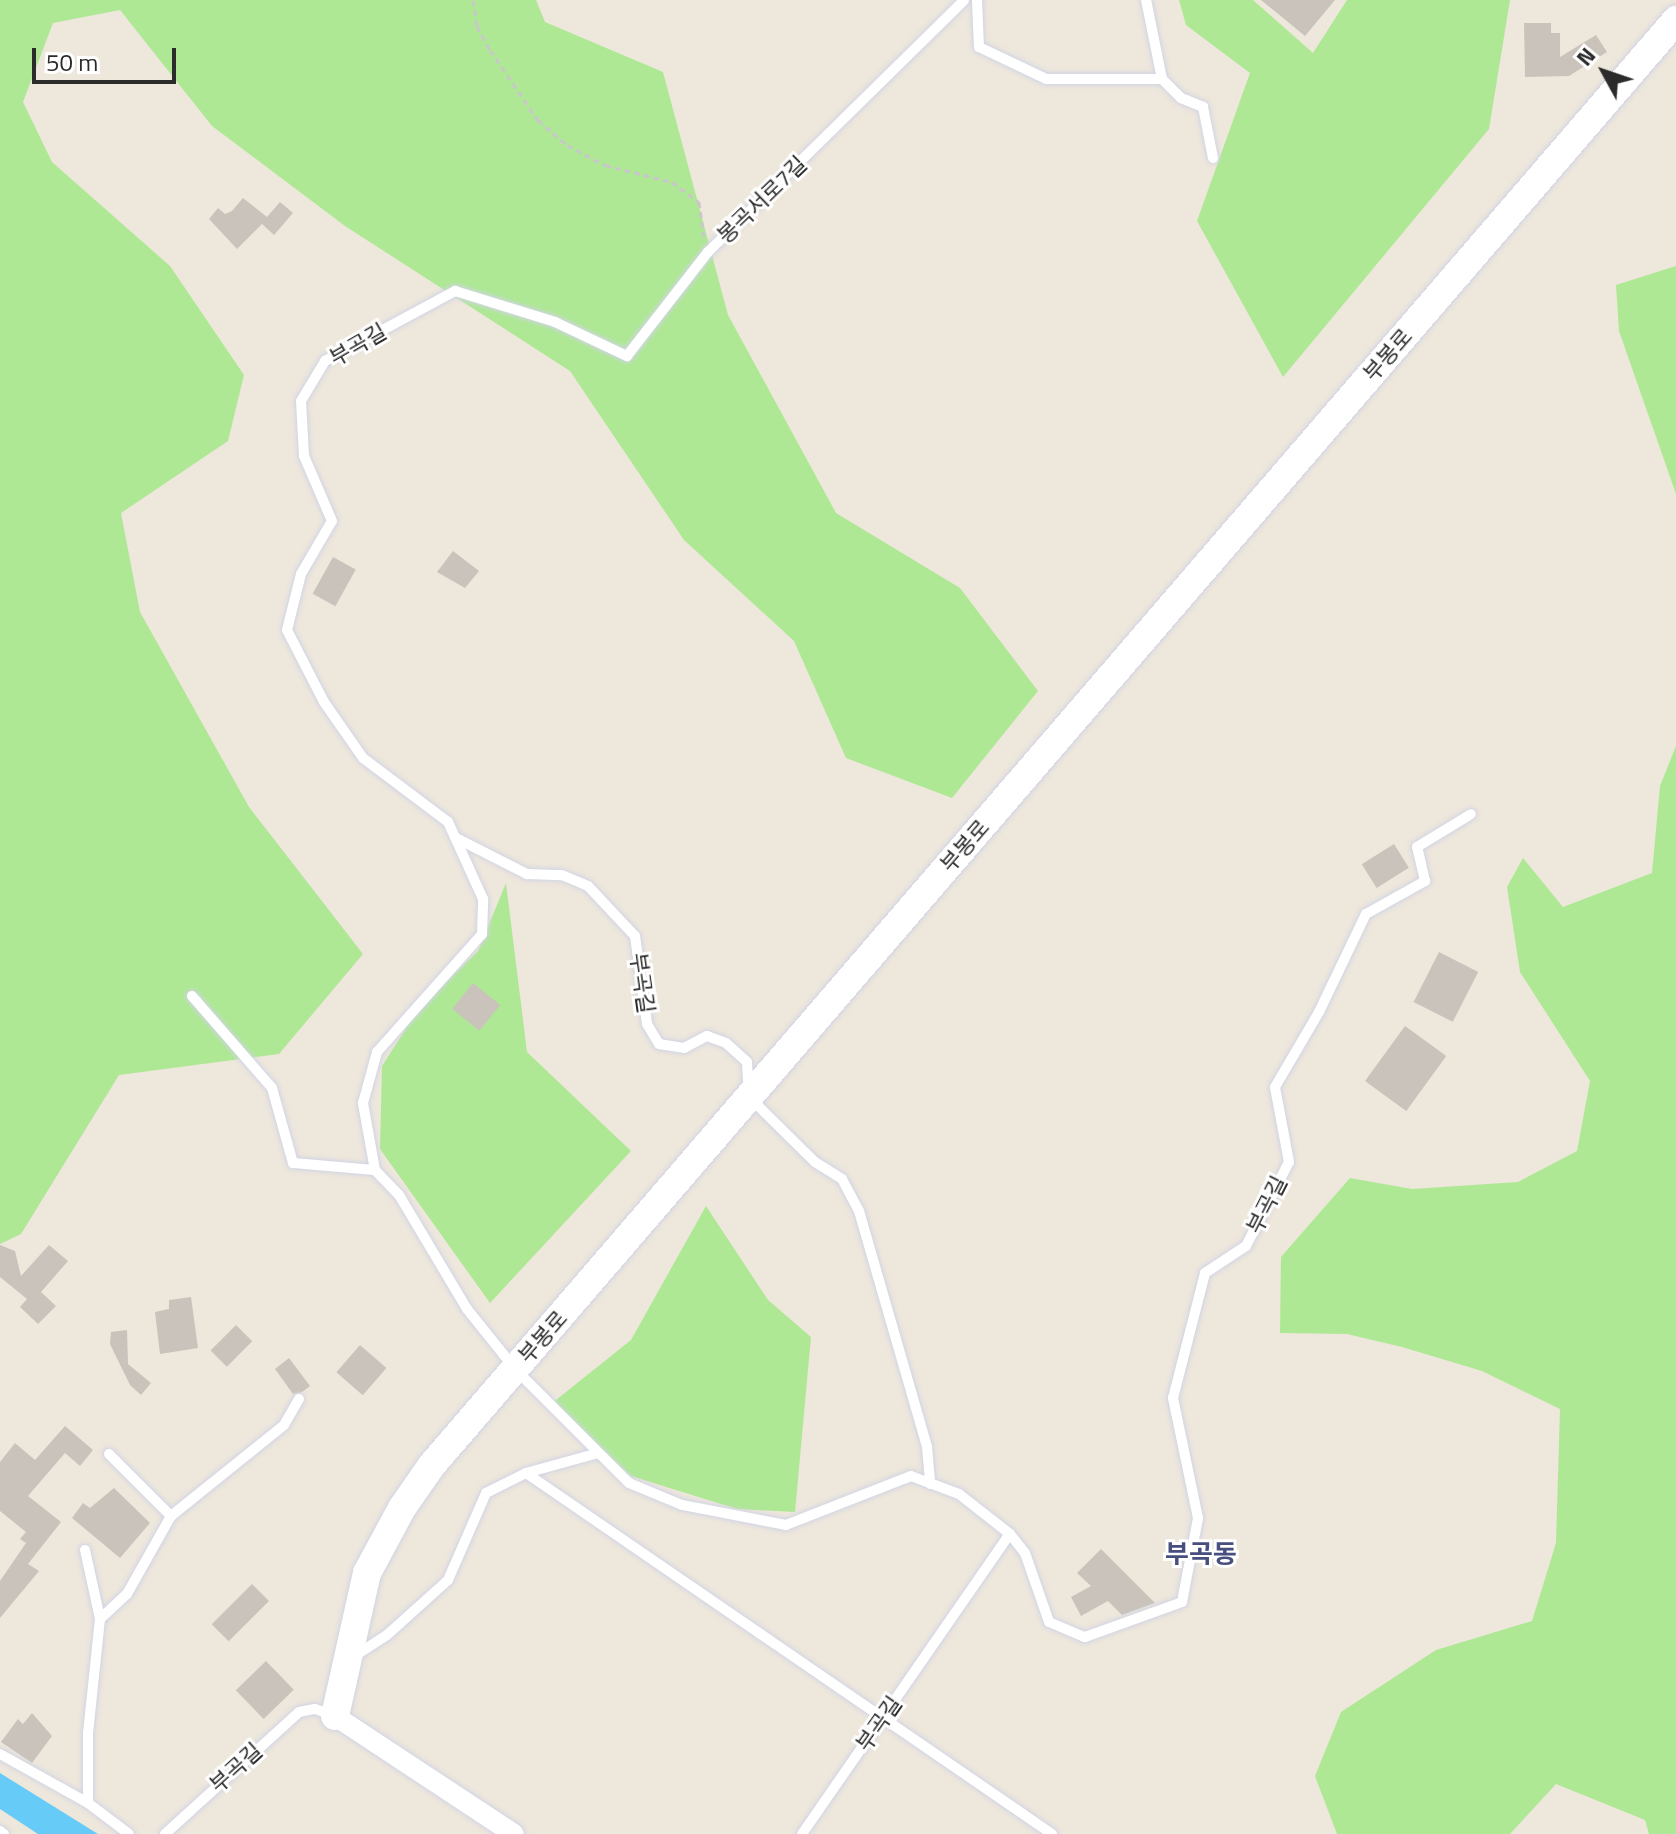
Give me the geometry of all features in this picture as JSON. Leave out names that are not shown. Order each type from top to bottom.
[{"type":"street","name":"부봉로","points":[[335,1716],[367,1573],[402,1508],[749,1097],[1676,20]]},
{"type":"street","name":"부곡길","points":[[335,1716],[514,1834]]},
{"type":"lane","name":"봉곡서로7길","points":[[555,322],[627,356],[708,252],[964,0]]},
{"type":"lane","points":[[977,0],[979,47],[1046,79],[1162,79]]},
{"type":"lane","points":[[1146,0],[1162,79],[1181,98],[1203,107],[1213,158]]},
{"type":"lane","name":"부곡길","points":[[375,1170],[363,1103],[377,1052],[482,934],[483,899],[448,822],[363,758],[324,702],[287,630],[301,574],[332,521],[304,456],[301,401],[325,361],[455,291],[555,322]]},
{"type":"lane","name":"부곡길","points":[[802,1834],[1010,1534],[1025,1553],[1049,1622],[1085,1637],[1182,1602],[1198,1518],[1173,1398],[1205,1273],[1246,1246],[1289,1162],[1275,1087],[1319,1012],[1366,914],[1425,881],[1417,847],[1471,814]]},
{"type":"lane","name":"부곡길","points":[[456,838],[527,874],[562,875],[588,886],[635,936],[647,1024],[659,1044],[684,1048],[707,1036],[726,1043],[747,1062],[749,1097]]},
{"type":"lane","points":[[192,996],[272,1088],[293,1163],[375,1170],[399,1195],[467,1309],[516,1370],[598,1453],[644,1492],[682,1505],[786,1525],[911,1476],[959,1494],[1010,1534]]},
{"type":"lane","points":[[749,1097],[815,1162],[842,1179],[859,1211],[927,1447],[930,1484]]},
{"type":"lane","points":[[100,1619],[127,1594],[171,1516],[284,1425],[299,1399]]},
{"type":"lane","points":[[345,1662],[387,1635],[440,1590],[460,1558],[481,1499],[526,1473],[598,1453]]},
{"type":"lane","points":[[109,1454],[171,1516]]},
{"type":"lane","points":[[526,1473],[1052,1834]]},
{"type":"lane","points":[[85,1550],[100,1619],[88,1733],[88,1803]]},
{"type":"lane","name":"부곡길","points":[[165,1834],[299,1712],[315,1709],[335,1716]]},
{"type":"lane","points":[[0,1754],[88,1803],[129,1834]]},
{"type":"path","points":[[473,0],[477,26],[490,50],[538,120],[567,145],[605,165],[672,182],[699,202],[708,252]]},
{"type":"green space","points":[[0,0],[536,0],[545,22],[663,72],[728,315],[836,513],[960,588],[1038,691],[952,798],[846,758],[794,641],[684,540],[570,371],[345,226],[212,126],[120,10],[53,23],[23,102],[52,162],[170,266],[244,375],[228,441],[121,513],[140,612],[249,807],[363,954],[279,1054],[119,1075],[21,1234],[0,1244]]},
{"type":"green space","points":[[1179,0],[1253,0],[1313,53],[1347,0],[1510,0],[1489,129],[1283,377],[1197,221],[1250,73],[1186,25]]},
{"type":"green space","points":[[1676,266],[1676,494],[1619,331],[1616,285]]},
{"type":"green space","points":[[1676,746],[1676,1834],[1649,1834],[1645,1820],[1556,1784],[1510,1834],[1337,1834],[1315,1776],[1341,1712],[1436,1650],[1532,1621],[1556,1543],[1560,1409],[1482,1371],[1402,1347],[1347,1334],[1280,1333],[1281,1257],[1350,1178],[1412,1189],[1518,1182],[1577,1151],[1590,1081],[1520,972],[1507,887],[1523,858],[1563,907],[1652,873],[1660,786]]},
{"type":"green space","points":[[506,883],[527,1052],[631,1151],[490,1303],[380,1149],[382,1066],[419,1008],[478,951]]},
{"type":"green space","points":[[706,1206],[768,1300],[811,1337],[795,1512],[737,1509],[631,1476],[551,1404],[631,1340]]},
{"type":"water","points":[[0,1773],[98,1834],[38,1834],[0,1809]]},
{"type":"building","points":[[1261,0],[1335,0],[1305,36]]},
{"type":"building","points":[[1524,23],[1551,23],[1551,33],[1560,33],[1560,57],[1596,35],[1607,52],[1569,76],[1525,77]]},
{"type":"building","points":[[243,198],[267,217],[280,202],[293,213],[274,235],[262,224],[237,249],[209,219],[218,208],[225,214],[232,211]]},
{"type":"building","points":[[453,551],[479,571],[465,588],[437,572]]},
{"type":"building","points":[[333,557],[356,570],[335,606],[313,594]]},
{"type":"building","points":[[1394,844],[1409,868],[1377,888],[1362,864]]},
{"type":"building","points":[[1439,952],[1478,972],[1453,1022],[1414,1002]]},
{"type":"building","points":[[473,983],[500,1005],[479,1031],[452,1009]]},
{"type":"building","points":[[1405,1026],[1446,1056],[1406,1111],[1365,1081]]},
{"type":"building","points":[[0,1245],[15,1251],[21,1276],[49,1245],[68,1261],[41,1292],[56,1306],[38,1324],[20,1307],[27,1299],[0,1277]]},
{"type":"building","points":[[191,1297],[198,1348],[160,1354],[155,1312],[169,1309],[169,1300]]},
{"type":"building","points":[[236,1325],[252,1341],[227,1367],[211,1350]]},
{"type":"building","points":[[127,1330],[128,1364],[151,1383],[141,1395],[130,1385],[110,1344],[111,1332]]},
{"type":"building","points":[[360,1345],[386,1368],[363,1395],[336,1372]]},
{"type":"building","points":[[289,1358],[310,1386],[302,1392],[293,1394],[275,1369]]},
{"type":"building","points":[[65,1426],[93,1450],[80,1466],[65,1453],[28,1496],[61,1522],[28,1564],[39,1571],[0,1618],[0,1581],[26,1543],[20,1539],[26,1532],[0,1511],[0,1462],[15,1443],[35,1460]]},
{"type":"building","points":[[114,1488],[150,1523],[120,1558],[72,1518],[83,1503],[90,1508]]},
{"type":"building","points":[[1101,1549],[1155,1603],[1122,1615],[1108,1601],[1081,1616],[1071,1597],[1091,1586],[1077,1573]]},
{"type":"building","points":[[252,1584],[269,1601],[229,1641],[212,1624]]},
{"type":"building","points":[[266,1661],[294,1690],[264,1719],[236,1690]]},
{"type":"building","points":[[32,1713],[52,1736],[32,1763],[1,1742],[18,1719],[23,1724]]},
{"type":"district","name":"부곡동","points":[[1201,1554]]}]
